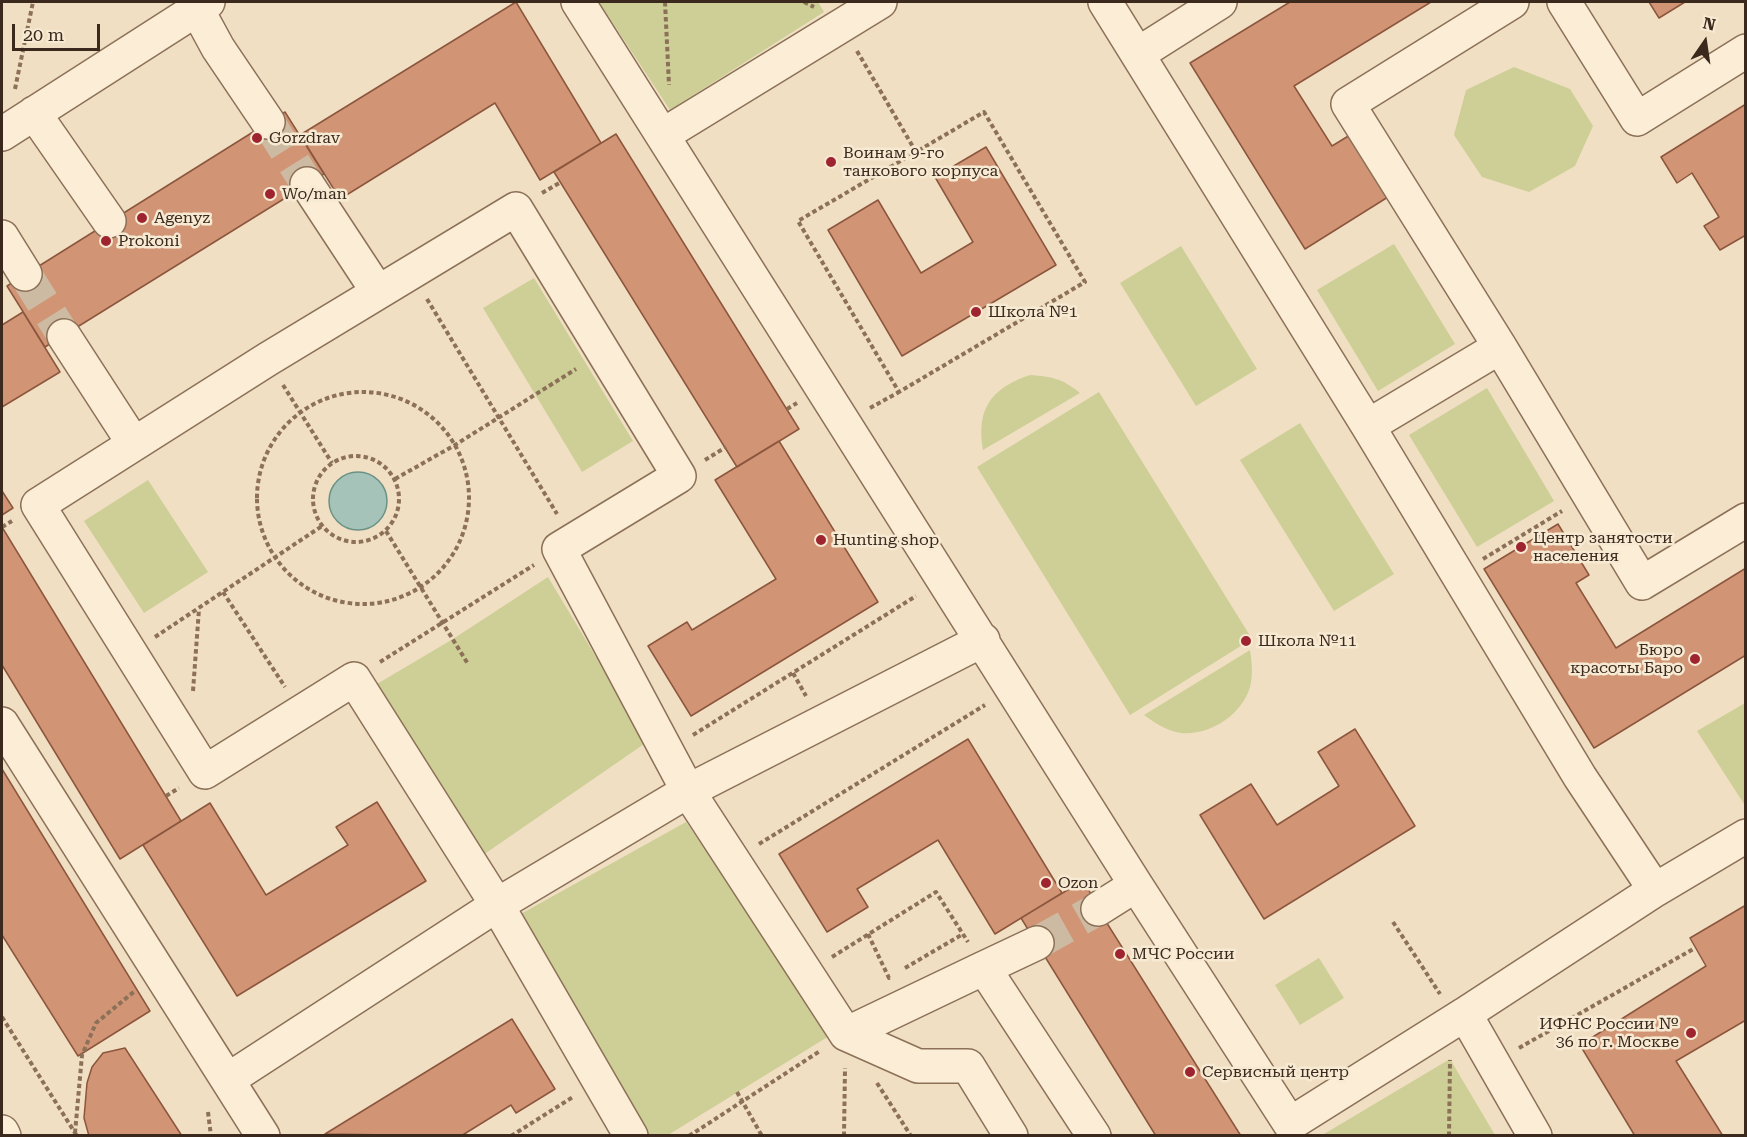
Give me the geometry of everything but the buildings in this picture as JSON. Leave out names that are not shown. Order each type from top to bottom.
[{"type":"lane","points":[[578,2],[669,131],[944,579],[1136,885],[1285,1132],[1455,1008],[1746,836]]},
{"type":"lane","points":[[1105,2],[1368,426],[1580,777],[1655,890]]},
{"type":"lane","points":[[1138,54],[1220,2]]},
{"type":"lane","points":[[1512,2],[1348,104],[1500,347],[1642,583],[1746,520]]},
{"type":"lane","points":[[1564,2],[1637,119],[1746,51]]},
{"type":"lane","points":[[4,132],[200,4],[218,48],[268,122]]},
{"type":"lane","points":[[669,131],[856,11]]},
{"type":"lane","points":[[34,113],[110,221]]},
{"type":"lane","points":[[307,184],[378,292]]},
{"type":"lane","points":[[631,1136],[498,905],[354,679],[205,772],[38,505],[268,359],[516,209],[679,476],[566,545],[688,791],[846,1034],[918,1066],[968,1066],[1011,1136]]},
{"type":"lane","points":[[2,237],[25,274]]},
{"type":"lane","points":[[64,336],[134,444]]},
{"type":"lane","points":[[1368,426],[1500,347]]},
{"type":"lane","points":[[229,1079],[498,905],[688,791],[983,640]]},
{"type":"lane","points":[[2,724],[263,1136]]},
{"type":"lane","points":[[1098,909],[1136,885]]},
{"type":"lane","points":[[846,1034],[1037,943]]},
{"type":"lane","points":[[984,968],[1094,1136]]},
{"type":"lane","points":[[1455,1008],[1493,1063],[1535,1136]]},
{"type":"lane","points":[[2,1132],[4,1136]]},
{"type":"path","points":[[4,132],[33,2]]},
{"type":"path","points":[[665,2],[669,131]]},
{"type":"path","points":[[856,11],[916,152]]},
{"type":"path","points":[[861,412],[898,392],[1085,282],[984,112],[798,221],[898,392]]},
{"type":"path","points":[[354,679],[566,545],[498,417],[411,273]]},
{"type":"path","points":[[395,478],[455,445],[603,352]]},
{"type":"path","points":[[268,359],[332,463]]},
{"type":"path","points":[[364,391],[398,397],[428,413],[455,445],[466,469],[470,502],[464,536],[447,565],[421,588],[391,601],[358,605],[326,598],[297,582],[275,558],[261,528],[257,496],[262,464],[277,435],[300,412],[330,397],[364,391]]},
{"type":"path","points":[[360,456],[374,459],[386,467],[395,478],[400,492],[400,507],[395,520],[386,531],[374,539],[360,543],[346,542],[333,536],[322,526],[316,516],[313,493],[323,471],[332,463],[345,457],[360,456]]},
{"type":"path","points":[[1482,559],[1589,495]]},
{"type":"path","points":[[131,653],[322,526]]},
{"type":"path","points":[[386,531],[468,664]]},
{"type":"path","points":[[667,751],[944,579]]},
{"type":"path","points":[[223,592],[302,712]]},
{"type":"path","points":[[193,701],[199,608]]},
{"type":"path","points":[[733,860],[1013,687]]},
{"type":"path","points":[[806,973],[936,892],[984,968]]},
{"type":"path","points":[[1393,922],[1455,1008]]},
{"type":"path","points":[[868,934],[889,978],[963,934]]},
{"type":"path","points":[[1493,1063],[1695,948]]},
{"type":"path","points":[[76,1134],[82,1055],[96,1023],[159,971]]},
{"type":"path","points":[[2,1017],[76,1134]]},
{"type":"path","points":[[689,1136],[846,1034]]},
{"type":"path","points":[[844,1136],[846,1034]]},
{"type":"path","points":[[1449,1136],[1450,1059]]},
{"type":"path","points":[[511,1136],[599,1081]]},
{"type":"path","points":[[737,1092],[762,1136]]},
{"type":"green space","points":[[599,2],[818,2],[824,12],[670,110]]},
{"type":"green space","points":[[1514,67],[1570,89],[1593,126],[1575,166],[1529,192],[1482,177],[1454,135],[1466,90]]},
{"type":"green space","points":[[1394,244],[1455,344],[1378,391],[1317,290]]},
{"type":"green space","points":[[1181,246],[1257,369],[1196,406],[1120,283]]},
{"type":"green space","points":[[534,278],[633,441],[582,472],[483,308]]},
{"type":"green space","points":[[1030,375],[1056,379],[1080,393],[983,450],[982,423],[989,402],[1005,386]]},
{"type":"green space","points":[[1487,388],[1554,501],[1477,547],[1409,435]]},
{"type":"green space","points":[[1099,392],[1252,639],[1130,715],[977,467]]},
{"type":"green space","points":[[1300,423],[1394,574],[1334,611],[1240,460]]},
{"type":"green space","points":[[148,480],[208,572],[144,613],[84,521]]},
{"type":"green space","points":[[548,577],[647,742],[483,855],[377,684],[453,639]]},
{"type":"green space","points":[[1250,650],[1252,678],[1250,687],[1240,706],[1223,722],[1202,731],[1181,733],[1166,729],[1144,715]]},
{"type":"green space","points":[[1745,703],[1746,803],[1744,804],[1697,731]]},
{"type":"green space","points":[[686,822],[834,1033],[668,1135],[648,1135],[519,915]]},
{"type":"green space","points":[[1319,958],[1344,998],[1300,1025],[1275,985]]},
{"type":"green space","points":[[1450,1059],[1495,1135],[1324,1134]]},
{"type":"water","points":[[352,472],[364,472],[379,480],[387,495],[387,507],[379,522],[364,530],[352,530],[337,522],[329,507],[329,495],[337,480]]},
{"type":"tunnel","points":[[268,122],[307,184]]},
{"type":"tunnel","points":[[25,274],[64,336]]},
{"type":"tunnel","points":[[1037,943],[1098,909]]},
{"type":"place","name":"Gorzdrav","points":[[257,138]]},
{"type":"place","name":"Воинам 9-го танкового корпуса","points":[[831,162]]},
{"type":"place","name":"Wo/man","points":[[270,194]]},
{"type":"place","name":"Agenyz","points":[[142,218]]},
{"type":"place","name":"Prokoni","points":[[106,241]]},
{"type":"place","name":"Школа №1","points":[[976,312]]},
{"type":"place","name":"Hunting shop","points":[[821,540]]},
{"type":"place","name":"Центр занятости населения","points":[[1521,547]]},
{"type":"place","name":"Школа №11","points":[[1246,641]]},
{"type":"place","name":"Бюро красоты Баро","points":[[1695,659]]},
{"type":"place","name":"Ozon","points":[[1046,883]]},
{"type":"place","name":"МЧС России","points":[[1120,954]]},
{"type":"place","name":"ИФНС России № 36 по г. Москве","points":[[1691,1033]]},
{"type":"place","name":"Сервисный центр","points":[[1190,1072]]}]
